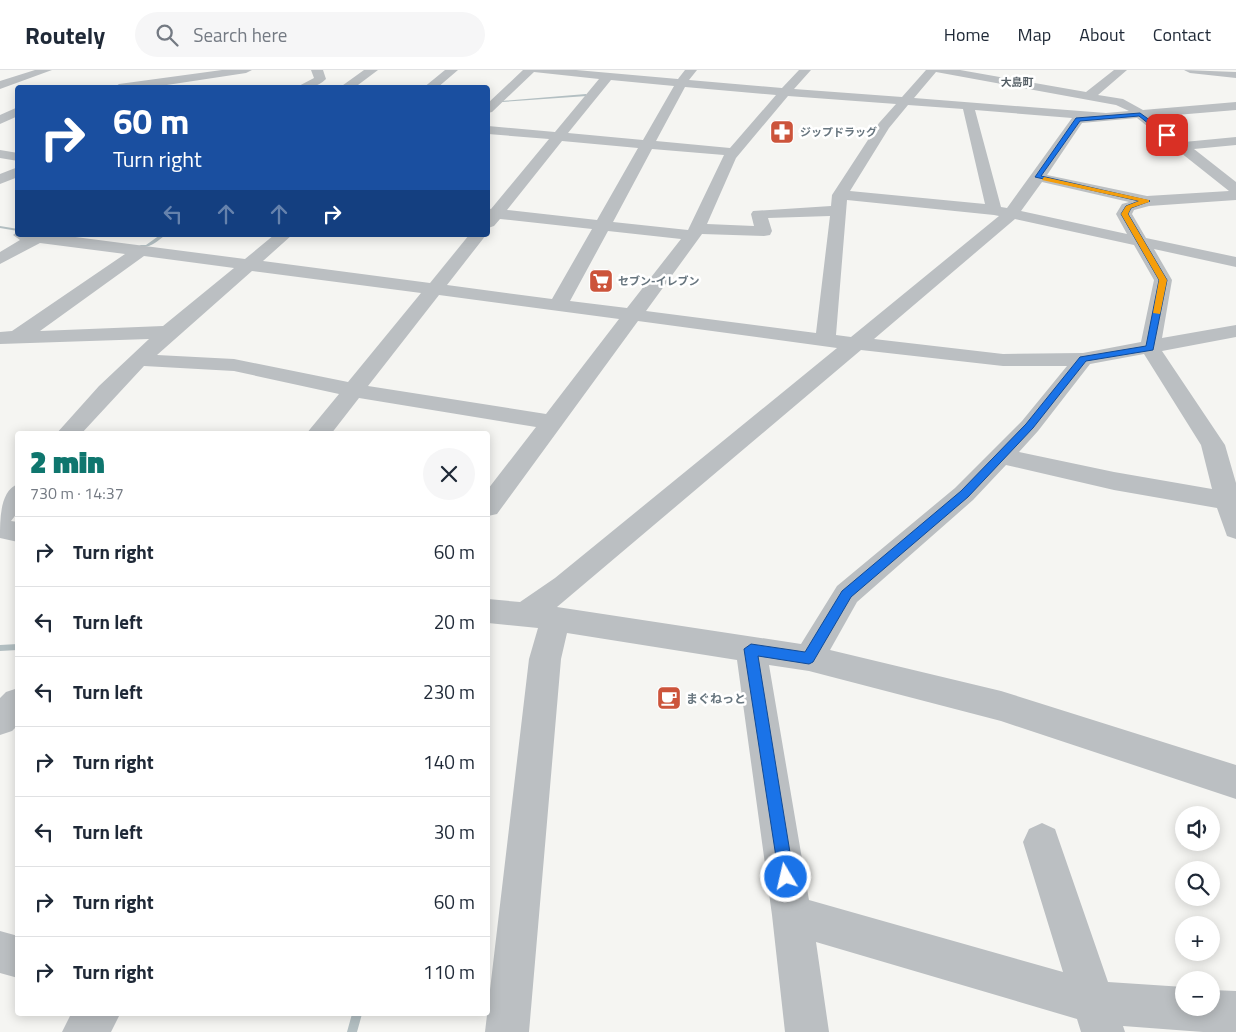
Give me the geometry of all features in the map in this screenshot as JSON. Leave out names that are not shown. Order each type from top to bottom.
[{"type":"street","points":[[0,85],[46,70]]},
{"type":"street","points":[[124,85],[131,70]]},
{"type":"street","points":[[189,79],[208,70]]},
{"type":"street","points":[[153,85],[246,70]]},
{"type":"street","points":[[306,85],[320,79],[317,70]]},
{"type":"street","points":[[350,85],[372,70]]},
{"type":"street","points":[[433,85],[452,70]]},
{"type":"street","points":[[490,108],[530,70]]},
{"type":"street","points":[[538,70],[786,92],[1109,116]]},
{"type":"street","points":[[559,304],[681,83],[691,70]]},
{"type":"street","points":[[490,504],[695,232],[715,185],[733,152],[805,70]]},
{"type":"street","points":[[825,340],[840,194],[884,126],[932,70]]},
{"type":"street","points":[[940,70],[1044,82],[1088,97],[1119,102],[1130,106],[1236,189]]},
{"type":"street","points":[[1190,70],[1236,75]]},
{"type":"street","points":[[1098,71],[1118,72]]},
{"type":"street","points":[[1088,97],[1118,72]]},
{"type":"street","points":[[490,217],[607,77]]},
{"type":"street","points":[[1031,110],[1047,90],[1044,82]]},
{"type":"street","points":[[968,106],[994,210]]},
{"type":"street","points":[[507,1032],[545,659],[540,617],[565,586],[1010,214],[1078,119],[1236,106]]},
{"type":"street","points":[[0,120],[15,112]]},
{"type":"street","points":[[490,130],[733,152]]},
{"type":"street","points":[[1180,146],[1236,141]]},
{"type":"street","points":[[0,154],[15,156]]},
{"type":"street","points":[[0,180],[15,172]]},
{"type":"street","points":[[1038,177],[1147,201]]},
{"type":"street","points":[[840,194],[994,210],[1236,262]]},
{"type":"street","points":[[1236,195],[1147,201],[1128,207],[1124,214],[1163,280],[1150,348],[1213,445],[1232,502],[1236,529]]},
{"type":"street","points":[[490,217],[695,232],[764,231],[759,214],[838,211]]},
{"type":"street","points":[[0,259],[23,237]]},
{"type":"street","points":[[39,237],[825,340],[1003,360],[1083,359],[1236,331]]},
{"type":"street","points":[[71,431],[107,391],[168,332],[282,237]]},
{"type":"street","points":[[320,431],[476,237]]},
{"type":"street","points":[[8,338],[140,251]]},
{"type":"street","points":[[8,338],[168,332]]},
{"type":"street","points":[[809,658],[847,594],[964,494],[1030,426],[1083,359]]},
{"type":"street","points":[[141,360],[234,365],[353,390],[551,422]]},
{"type":"street","points":[[1001,456],[1114,481],[1232,502]]},
{"type":"street","points":[[0,516],[15,497]]},
{"type":"street","points":[[0,528],[15,531]]},
{"type":"street","points":[[490,611],[540,617],[809,658],[1001,706],[1236,782]]},
{"type":"street","points":[[751,649],[792,915],[807,1032]]},
{"type":"street","points":[[0,720],[15,705]]},
{"type":"street","points":[[1042,842],[1098,1017]]},
{"type":"street","points":[[792,915],[1098,1017],[1236,1013]]},
{"type":"street","points":[[0,952],[15,957]]},
{"type":"street","points":[[84,1032],[96,1016]]},
{"type":"waterway","points":[[502,101],[586,95]]},
{"type":"waterway","points":[[0,227],[15,230]]},
{"type":"waterway","points":[[141,246],[147,246],[160,237]]},
{"type":"waterway","points":[[0,648],[15,647]]},
{"type":"waterway","points":[[352,1032],[356,1016]]},
{"type":"slow traffic","points":[[1044,178],[1147,201],[1128,207],[1124,214],[1131,229],[1163,280],[1157,313]]},
{"type":"place","name":"ジップドラッグ","points":[[782,132]]},
{"type":"place","name":"セブン-イレブン","points":[[601,281]]},
{"type":"place","name":"まぐねっと","points":[[669,698]]},
{"type":"district","name":"大島町","points":[[1017,82]]},
{"type":"route","points":[[786,877],[751,649],[809,658],[847,594],[964,494],[1030,426],[1083,359],[1150,348],[1163,280],[1131,229],[1124,214],[1128,207],[1147,201],[1038,177],[1055,155],[1078,119],[1140,114],[1167,135]]}]
